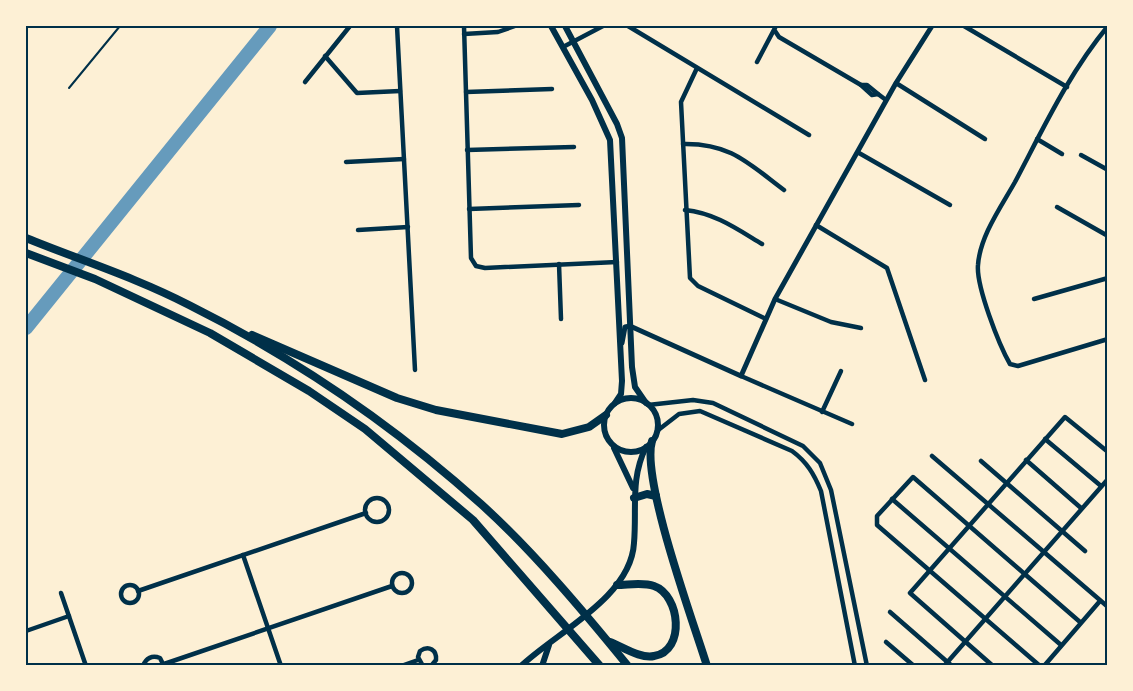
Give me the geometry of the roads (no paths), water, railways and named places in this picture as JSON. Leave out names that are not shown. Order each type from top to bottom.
[{"type":"highway","points":[[26,238],[188,304],[304,370],[375,417],[482,505],[581,609],[628,666]]},
{"type":"highway","points":[[26,253],[95,279],[174,315],[252,356],[365,429],[473,520],[600,666]]},
{"type":"highway","points":[[229,326],[289,349],[397,399],[436,410],[562,434],[589,428],[606,415]]},
{"type":"highway","points":[[649,444],[649,458],[656,496],[707,666]]},
{"type":"highway","points":[[634,495],[656,496]]},
{"type":"highway","points":[[607,641],[642,655],[654,657],[662,653],[675,636],[676,621],[668,596],[654,586],[617,585]]},
{"type":"main road","points":[[551,26],[610,140],[622,388],[606,415],[605,434],[625,467],[634,495]]},
{"type":"main road","points":[[521,666],[603,599],[628,570],[634,544],[634,495],[637,469],[657,431],[657,419],[638,394],[633,381],[622,138],[617,124],[565,26]]},
{"type":"main road","points":[[617,262],[627,250]]},
{"type":"main road","points":[[617,262],[628,273]]},
{"type":"main road","points":[[619,303],[625,307],[629,304]]},
{"type":"main road","points":[[615,403],[630,398],[647,404]]},
{"type":"main road","points":[[612,445],[625,452],[649,444]]},
{"type":"main road","points":[[542,666],[552,642]]},
{"type":"street","points":[[305,82],[350,26]]},
{"type":"street","points":[[398,26],[415,370]]},
{"type":"street","points":[[464,26],[470,247],[471,258],[476,266],[485,268],[617,262]]},
{"type":"street","points":[[464,34],[498,32],[515,26]]},
{"type":"street","points":[[563,47],[603,26]]},
{"type":"street","points":[[628,26],[809,135]]},
{"type":"street","points":[[741,376],[766,319],[816,225],[859,153],[886,100],[932,26]]},
{"type":"street","points":[[964,26],[1067,87]]},
{"type":"street","points":[[1107,26],[1086,52],[1037,140],[983,241],[978,265],[980,283],[1010,364],[1018,366],[1107,339]]},
{"type":"street","points":[[775,28],[779,37],[861,85],[867,85],[886,100]]},
{"type":"street","points":[[757,62],[775,28]]},
{"type":"street","points":[[325,56],[357,93],[400,91]]},
{"type":"street","points":[[697,68],[681,102],[690,278],[698,286],[766,319]]},
{"type":"street","points":[[896,83],[985,140]]},
{"type":"street","points":[[466,92],[552,89]]},
{"type":"street","points":[[1037,140],[1062,154]]},
{"type":"street","points":[[683,144],[704,143],[731,152],[784,190]]},
{"type":"street","points":[[467,150],[574,147]]},
{"type":"street","points":[[859,153],[950,205]]},
{"type":"street","points":[[1081,155],[1107,170]]},
{"type":"street","points":[[346,162],[404,159]]},
{"type":"street","points":[[469,209],[579,205]]},
{"type":"street","points":[[1057,207],[1107,236]]},
{"type":"street","points":[[685,210],[719,218],[762,244]]},
{"type":"street","points":[[816,225],[887,268],[925,380]]},
{"type":"street","points":[[358,230],[408,227]]},
{"type":"street","points":[[559,264],[561,319]]},
{"type":"street","points":[[1034,299],[1107,278]]},
{"type":"street","points":[[776,299],[831,322],[861,328]]},
{"type":"street","points":[[621,348],[624,329],[630,326],[852,424]]},
{"type":"street","points":[[822,412],[841,371]]},
{"type":"street","points":[[647,404],[693,400],[713,403],[797,442],[820,463],[831,490],[867,666]]},
{"type":"street","points":[[657,431],[678,414],[700,411],[792,451],[803,460],[813,473],[821,491],[855,666]]},
{"type":"street","points":[[993,666],[910,593],[1065,417],[1107,452]]},
{"type":"street","points":[[1045,439],[1101,486]]},
{"type":"street","points":[[932,456],[1107,607]]},
{"type":"street","points":[[1026,460],[1081,508]]},
{"type":"street","points":[[981,461],[1085,551]]},
{"type":"street","points":[[1080,622],[913,477],[877,516],[877,525],[1042,666],[1100,601]]},
{"type":"street","points":[[945,664],[1107,479]]},
{"type":"street","points":[[375,498],[385,501],[389,508],[387,516],[380,521],[372,521],[366,513],[366,504],[375,498]]},
{"type":"street","points":[[892,499],[1061,645]]},
{"type":"street","points":[[138,591],[366,513]]},
{"type":"street","points":[[243,555],[281,666]]},
{"type":"street","points":[[399,573],[406,573],[411,578],[412,585],[406,592],[396,592],[392,586],[392,580],[399,573]]},
{"type":"street","points":[[126,585],[135,586],[138,591],[134,602],[128,603],[121,597],[122,589],[126,585]]},
{"type":"street","points":[[143,666],[147,659],[153,657],[160,658],[164,665],[392,586]]},
{"type":"street","points":[[61,593],[86,666]]},
{"type":"street","points":[[890,612],[945,664],[952,666]]},
{"type":"street","points":[[26,631],[69,616]]},
{"type":"street","points":[[886,642],[914,666]]},
{"type":"street","points":[[423,666],[418,660],[419,653],[423,649],[432,649],[436,657],[431,666]]},
{"type":"street","points":[[401,666],[418,660]]},
{"type":"lane","points":[[69,88],[120,26]]},
{"type":"waterway","points":[[26,328],[270,26]]}]
